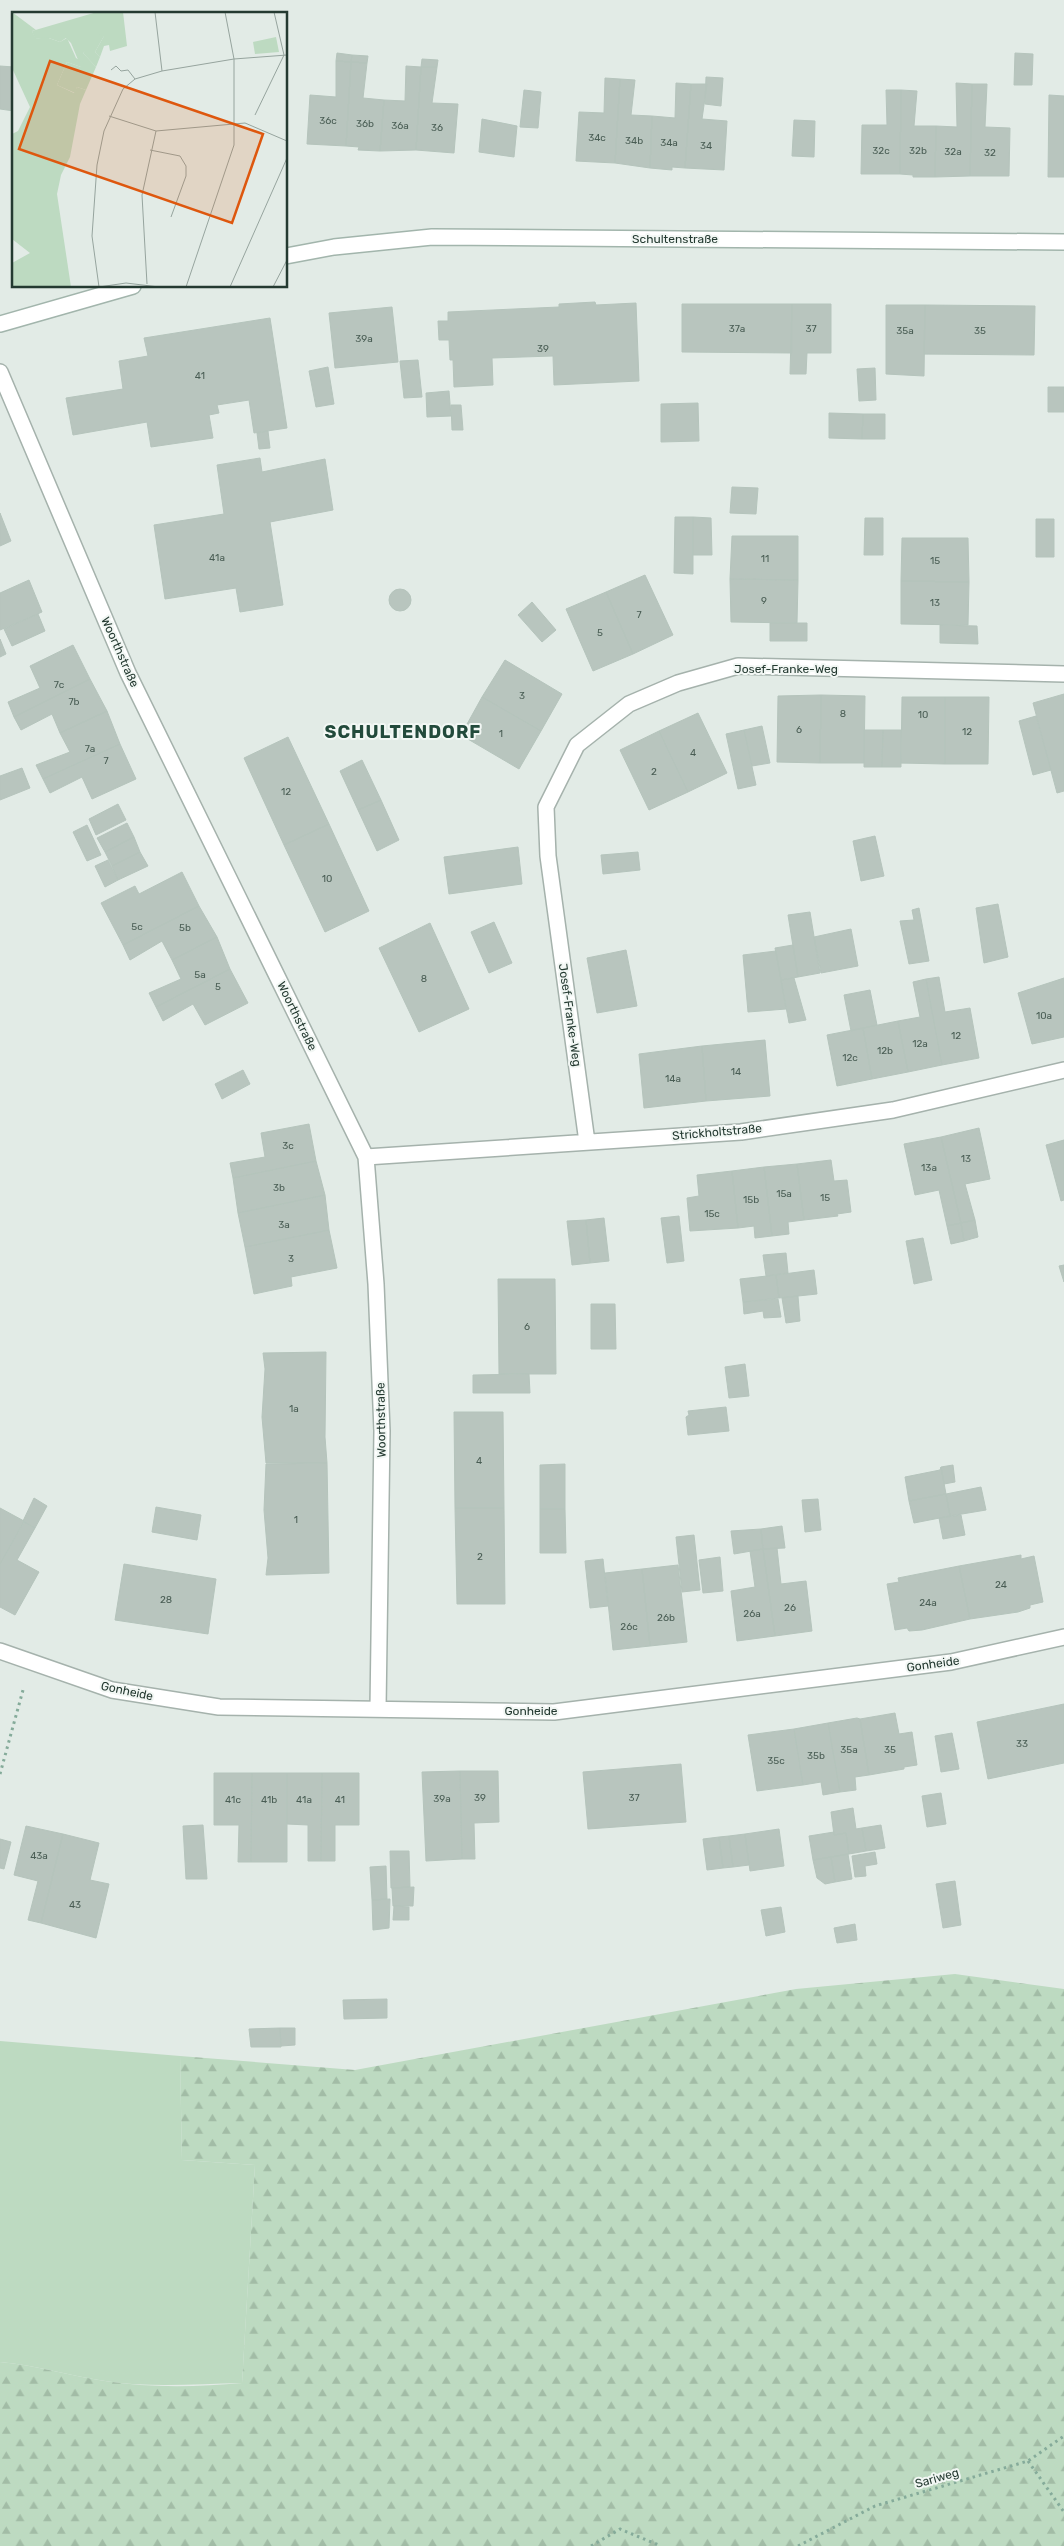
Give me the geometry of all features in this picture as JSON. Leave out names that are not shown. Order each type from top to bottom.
[{"type":"street","name":"Schultenstraße","points":[[288,256],[344,246],[432,237],[1064,242]]},
{"type":"street","points":[[0,324],[126,288]]},
{"type":"street","name":"Woorthstraße","points":[[0,372],[128,673],[366,1157],[376,1284],[382,1431],[378,1709]]},
{"type":"street","name":"Josef-Franke-Weg","points":[[587,1142],[548,856],[546,807],[577,745],[629,704],[678,684],[738,666],[1064,674]]},
{"type":"street","name":"Strickholtstraße","points":[[366,1157],[741,1132],[893,1110],[1064,1070]]},
{"type":"street","name":"Gonheide","points":[[0,1650],[31,1663],[112,1690],[219,1707],[554,1712],[951,1662],[1064,1637]]},
{"type":"path","points":[[0,1774],[31,1663]]},
{"type":"path","name":"Sariweg","points":[[798,2546],[875,2506],[1028,2461],[1064,2436]]},
{"type":"path","points":[[1028,2461],[1064,2512]]},
{"type":"path","points":[[590,2546],[620,2529],[661,2546]]},
{"type":"green space","points":[[955,1974],[1064,1989],[1064,2546],[0,2546],[0,2362],[92,2379],[139,2385],[191,2386],[242,2383],[255,2165],[182,2160],[180,2056],[355,2070],[796,1989]]},
{"type":"green space","points":[[0,2041],[180,2056],[182,2160],[255,2165],[242,2383],[173,2385],[122,2383],[0,2362]]},
{"type":"building","points":[[337,53],[352,55],[351,62],[336,61]]},
{"type":"building","points":[[1015,53],[1033,54],[1032,85],[1014,85]]},
{"type":"building","points":[[352,55],[368,56],[367,63],[351,62]]},
{"type":"building","points":[[422,59],[438,60],[437,67],[421,67]]},
{"type":"building","points":[[336,61],[351,62],[346,146],[307,144],[310,95],[336,97]]},
{"type":"building","points":[[351,62],[367,63],[363,98],[384,100],[380,151],[358,150],[359,147],[346,146]]},
{"type":"building","points":[[0,66],[12,67],[12,111],[0,109]]},
{"type":"building","points":[[406,66],[421,67],[416,150],[380,151],[384,100],[405,101]]},
{"type":"building","points":[[421,67],[437,67],[432,103],[458,104],[454,153],[416,150]]},
{"type":"building","points":[[706,77],[723,78],[721,106],[705,104]]},
{"type":"building","points":[[605,78],[620,79],[615,163],[576,161],[579,112],[604,113]]},
{"type":"building","points":[[620,79],[635,80],[631,115],[652,116],[650,168],[615,163]]},
{"type":"building","points":[[676,83],[691,84],[685,168],[672,167],[672,170],[650,168],[652,116],[675,118]]},
{"type":"building","points":[[956,83],[972,84],[970,176],[935,177],[936,126],[957,127]]},
{"type":"building","points":[[691,84],[707,84],[702,119],[727,121],[724,170],[685,168]]},
{"type":"building","points":[[972,84],[987,84],[985,127],[1010,128],[1009,176],[970,176]]},
{"type":"building","points":[[524,90],[541,92],[538,128],[520,127]]},
{"type":"building","points":[[886,90],[901,90],[900,174],[861,174],[862,125],[887,125]]},
{"type":"building","points":[[901,90],[917,91],[914,126],[936,126],[935,177],[913,177],[913,175],[900,174]]},
{"type":"building","points":[[1049,95],[1064,96],[1064,177],[1048,177]]},
{"type":"building","points":[[482,119],[517,126],[514,157],[479,152]]},
{"type":"building","points":[[794,120],[815,121],[814,157],[792,156]]},
{"type":"building","points":[[595,302],[596,305],[636,303],[639,381],[554,385],[553,356],[492,358],[493,385],[454,387],[453,360],[450,360],[449,340],[439,340],[438,321],[448,321],[448,312],[559,307],[559,304]]},
{"type":"building","points":[[682,304],[792,304],[792,353],[682,352]]},
{"type":"building","points":[[792,304],[831,304],[831,353],[807,353],[806,374],[790,374]]},
{"type":"building","points":[[886,305],[925,305],[924,376],[886,374]]},
{"type":"building","points":[[925,305],[1035,306],[1034,355],[924,354]]},
{"type":"building","points":[[392,307],[398,362],[335,368],[329,313]]},
{"type":"building","points":[[270,318],[287,428],[254,433],[249,400],[217,405],[219,413],[209,415],[213,438],[151,447],[147,422],[73,435],[66,398],[123,389],[119,361],[148,356],[144,338]]},
{"type":"building","points":[[418,360],[422,397],[404,398],[400,361]]},
{"type":"building","points":[[328,367],[334,404],[316,407],[309,371]]},
{"type":"building","points":[[875,368],[876,400],[859,401],[857,369]]},
{"type":"building","points":[[1048,387],[1064,387],[1064,412],[1048,412]]},
{"type":"building","points":[[449,391],[451,416],[427,417],[426,393]]},
{"type":"building","points":[[698,403],[699,441],[661,442],[661,404]]},
{"type":"building","points":[[451,405],[461,405],[463,430],[452,430]]},
{"type":"building","points":[[829,413],[863,414],[862,439],[829,438]]},
{"type":"building","points":[[863,414],[885,414],[885,439],[862,439]]},
{"type":"building","points":[[268,431],[270,448],[259,449],[257,433]]},
{"type":"building","points":[[260,458],[262,472],[325,459],[333,510],[270,522],[283,605],[240,612],[236,588],[165,599],[154,525],[224,514],[217,465]]},
{"type":"building","points":[[732,487],[758,488],[756,514],[730,513]]},
{"type":"building","points":[[0,513],[11,541],[0,546]]},
{"type":"building","points":[[675,517],[693,517],[693,574],[674,573]]},
{"type":"building","points":[[693,517],[711,518],[712,555],[693,555]]},
{"type":"building","points":[[865,518],[883,518],[883,555],[864,555]]},
{"type":"building","points":[[1036,519],[1054,519],[1054,557],[1036,557]]},
{"type":"building","points":[[732,536],[798,536],[798,580],[730,579]]},
{"type":"building","points":[[902,538],[968,538],[969,582],[901,581]]},
{"type":"building","points":[[645,575],[673,635],[633,654],[606,592]]},
{"type":"building","points":[[730,579],[798,580],[797,623],[731,622]]},
{"type":"building","points":[[29,580],[42,612],[0,630],[0,593]]},
{"type":"building","points":[[901,581],[969,582],[968,625],[901,624]]},
{"type":"building","points":[[400,589],[410,596],[411,600],[404,610],[400,611],[390,604],[389,600],[396,590]]},
{"type":"building","points":[[606,592],[633,654],[593,671],[566,609]]},
{"type":"building","points":[[532,602],[556,630],[542,642],[518,615]]},
{"type":"building","points":[[38,614],[45,631],[12,646],[4,629]]},
{"type":"building","points":[[770,623],[807,623],[807,641],[770,641]]},
{"type":"building","points":[[940,625],[977,626],[978,644],[940,643]]},
{"type":"building","points":[[0,639],[6,654],[0,657]]},
{"type":"building","points":[[73,645],[90,679],[14,717],[8,702],[40,688],[30,666]]},
{"type":"building","points":[[505,660],[562,694],[541,731],[482,697]]},
{"type":"building","points":[[90,679],[107,711],[60,733],[52,714],[21,730],[14,717]]},
{"type":"building","points":[[1064,694],[1064,791],[1057,793],[1033,703]]},
{"type":"building","points":[[821,695],[820,763],[777,762],[778,696]]},
{"type":"building","points":[[821,695],[865,696],[864,763],[820,763]]},
{"type":"building","points":[[482,697],[541,731],[519,769],[461,735]]},
{"type":"building","points":[[902,697],[945,697],[945,764],[901,763]]},
{"type":"building","points":[[945,697],[989,697],[988,764],[945,764]]},
{"type":"building","points":[[107,711],[120,744],[43,779],[36,765],[70,752],[60,733]]},
{"type":"building","points":[[698,713],[727,773],[688,792],[659,731]]},
{"type":"building","points":[[1036,716],[1051,770],[1033,775],[1019,721]]},
{"type":"building","points":[[762,726],[770,763],[752,766],[744,730]]},
{"type":"building","points":[[744,730],[756,785],[738,789],[726,734]]},
{"type":"building","points":[[864,730],[883,730],[882,767],[864,767]]},
{"type":"building","points":[[883,730],[901,730],[901,767],[882,767]]},
{"type":"building","points":[[659,731],[688,792],[649,810],[620,750]]},
{"type":"building","points":[[288,737],[329,824],[284,845],[244,758]]},
{"type":"building","points":[[120,744],[136,779],[92,799],[82,777],[50,793],[43,779]]},
{"type":"building","points":[[362,760],[381,800],[358,810],[340,771]]},
{"type":"building","points":[[22,768],[30,788],[0,800],[0,776]]},
{"type":"building","points":[[381,800],[399,840],[377,851],[358,810]]},
{"type":"building","points":[[118,804],[126,820],[96,835],[89,819]]},
{"type":"building","points":[[127,823],[134,837],[105,852],[97,838]]},
{"type":"building","points":[[329,824],[369,911],[325,932],[284,845]]},
{"type":"building","points":[[87,825],[101,855],[87,861],[73,832]]},
{"type":"building","points":[[875,836],[884,876],[861,881],[853,841]]},
{"type":"building","points":[[134,837],[140,852],[112,866],[105,852]]},
{"type":"building","points":[[518,847],[522,884],[449,894],[444,857]]},
{"type":"building","points":[[140,852],[148,866],[118,880],[112,866]]},
{"type":"building","points":[[638,852],[640,870],[603,874],[601,855]]},
{"type":"building","points":[[108,860],[118,880],[105,887],[95,866]]},
{"type":"building","points":[[182,872],[199,906],[123,945],[101,903],[135,886],[139,894]]},
{"type":"building","points":[[998,904],[1008,957],[984,963],[976,908]]},
{"type":"building","points":[[199,906],[217,937],[172,960],[162,941],[130,960],[123,945]]},
{"type":"building","points":[[919,908],[929,961],[909,964],[900,921],[914,920],[912,910]]},
{"type":"building","points":[[810,912],[820,973],[798,977],[788,915]]},
{"type":"building","points":[[494,922],[512,963],[489,973],[471,932]]},
{"type":"building","points":[[430,923],[469,1009],[419,1032],[379,948]]},
{"type":"building","points":[[851,929],[858,966],[821,973],[814,937]]},
{"type":"building","points":[[217,937],[230,969],[156,1007],[149,993],[181,979],[172,960]]},
{"type":"building","points":[[793,945],[798,977],[781,980],[775,948]]},
{"type":"building","points":[[626,950],[637,1006],[597,1013],[587,958]]},
{"type":"building","points":[[776,951],[786,1009],[748,1012],[743,955]]},
{"type":"building","points":[[230,969],[248,1003],[205,1025],[193,1004],[163,1021],[156,1007]]},
{"type":"building","points":[[939,977],[945,1012],[970,1008],[979,1058],[942,1065],[926,979]]},
{"type":"building","points":[[794,978],[806,1020],[789,1023],[781,980]]},
{"type":"building","points":[[1064,978],[1064,1037],[1032,1044],[1018,993]]},
{"type":"building","points":[[926,979],[942,1065],[908,1072],[898,1021],[920,1017],[913,982]]},
{"type":"building","points":[[870,990],[877,1025],[851,1031],[844,995]]},
{"type":"building","points":[[898,1021],[908,1072],[872,1079],[863,1028]]},
{"type":"building","points":[[863,1028],[872,1079],[837,1086],[827,1035]]},
{"type":"building","points":[[765,1040],[770,1096],[706,1101],[702,1046]]},
{"type":"building","points":[[702,1046],[706,1101],[644,1108],[639,1054]]},
{"type":"building","points":[[243,1070],[250,1084],[222,1099],[215,1084]]},
{"type":"building","points":[[309,1124],[316,1161],[233,1178],[230,1163],[265,1157],[261,1133]]},
{"type":"building","points":[[979,1128],[990,1179],[965,1184],[975,1220],[961,1223],[941,1137]]},
{"type":"building","points":[[941,1137],[961,1223],[947,1226],[939,1190],[915,1195],[904,1144]]},
{"type":"building","points":[[1064,1140],[1064,1200],[1061,1201],[1046,1145]]},
{"type":"building","points":[[831,1160],[834,1181],[847,1180],[851,1212],[837,1214],[838,1216],[804,1220],[797,1164]]},
{"type":"building","points":[[316,1161],[325,1195],[238,1213],[233,1178]]},
{"type":"building","points":[[797,1164],[804,1220],[788,1222],[789,1234],[772,1236],[764,1167]]},
{"type":"building","points":[[764,1167],[772,1236],[755,1238],[754,1226],[738,1228],[732,1171]]},
{"type":"building","points":[[732,1171],[738,1228],[690,1231],[687,1198],[699,1196],[697,1175]]},
{"type":"building","points":[[325,1195],[329,1230],[245,1247],[238,1213]]},
{"type":"building","points":[[679,1216],[684,1261],[667,1263],[661,1218]]},
{"type":"building","points":[[604,1218],[609,1261],[590,1263],[586,1220]]},
{"type":"building","points":[[586,1220],[590,1263],[572,1265],[567,1221]]},
{"type":"building","points":[[975,1220],[978,1237],[964,1241],[961,1223]]},
{"type":"building","points":[[961,1223],[964,1241],[951,1244],[947,1226]]},
{"type":"building","points":[[329,1230],[337,1268],[291,1277],[292,1286],[254,1294],[245,1247]]},
{"type":"building","points":[[923,1238],[932,1280],[914,1284],[906,1241]]},
{"type":"building","points":[[786,1253],[788,1273],[766,1276],[763,1255]]},
{"type":"building","points":[[1064,1265],[1064,1282],[1059,1266]]},
{"type":"building","points":[[814,1270],[817,1294],[779,1298],[776,1275]]},
{"type":"building","points":[[776,1275],[779,1298],[743,1302],[740,1279]]},
{"type":"building","points":[[498,1279],[555,1279],[556,1374],[499,1374]]},
{"type":"building","points":[[798,1296],[800,1321],[786,1323],[782,1298]]},
{"type":"building","points":[[778,1299],[781,1317],[764,1318],[763,1311],[744,1314],[743,1302]]},
{"type":"building","points":[[591,1304],[615,1304],[616,1349],[591,1349]]},
{"type":"building","points":[[326,1352],[325,1437],[327,1463],[266,1463],[262,1417],[265,1369],[263,1353]]},
{"type":"building","points":[[745,1364],[749,1396],[729,1398],[725,1367]]},
{"type":"building","points":[[529,1374],[530,1393],[473,1393],[473,1375]]},
{"type":"building","points":[[726,1407],[729,1431],[688,1435],[686,1417],[689,1415],[688,1411]]},
{"type":"building","points":[[454,1412],[503,1412],[504,1508],[455,1508]]},
{"type":"building","points":[[327,1463],[329,1573],[266,1575],[268,1558],[264,1510],[266,1464]]},
{"type":"building","points":[[565,1464],[565,1509],[540,1509],[540,1465]]},
{"type":"building","points":[[953,1465],[955,1482],[944,1484],[941,1467]]},
{"type":"building","points":[[941,1467],[946,1494],[909,1501],[905,1477],[940,1470]]},
{"type":"building","points":[[981,1487],[986,1510],[950,1516],[946,1494]]},
{"type":"building","points":[[946,1494],[950,1516],[914,1523],[909,1501]]},
{"type":"building","points":[[34,1498],[47,1506],[35,1528],[23,1521]]},
{"type":"building","points":[[818,1499],[821,1530],[805,1532],[802,1500]]},
{"type":"building","points":[[156,1507],[201,1515],[197,1540],[152,1532]]},
{"type":"building","points":[[0,1508],[24,1521],[0,1564]]},
{"type":"building","points":[[455,1508],[504,1508],[505,1604],[457,1604]]},
{"type":"building","points":[[540,1509],[565,1509],[566,1553],[540,1553]]},
{"type":"building","points":[[961,1515],[965,1535],[943,1539],[939,1518]]},
{"type":"building","points":[[24,1522],[35,1528],[17,1560],[39,1572],[15,1615],[0,1607],[0,1564]]},
{"type":"building","points":[[782,1526],[785,1548],[763,1549],[761,1529]]},
{"type":"building","points":[[761,1529],[763,1549],[734,1554],[731,1531]]},
{"type":"building","points":[[694,1535],[700,1590],[682,1592],[676,1537]]},
{"type":"building","points":[[777,1548],[781,1584],[806,1581],[812,1631],[775,1636],[763,1549]]},
{"type":"building","points":[[763,1549],[775,1636],[737,1641],[731,1591],[755,1587],[750,1551]]},
{"type":"building","points":[[1021,1555],[1021,1559],[1034,1556],[1043,1602],[1030,1605],[1030,1608],[1018,1612],[970,1619],[959,1566]]},
{"type":"building","points":[[720,1557],[723,1591],[703,1593],[699,1560]]},
{"type":"building","points":[[603,1559],[608,1606],[590,1608],[585,1561]]},
{"type":"building","points":[[124,1564],[216,1579],[208,1634],[115,1620]]},
{"type":"building","points":[[678,1565],[687,1642],[650,1646],[642,1569]]},
{"type":"building","points":[[959,1566],[970,1619],[922,1630],[909,1631],[907,1628],[895,1630],[887,1584],[899,1582],[898,1578]]},
{"type":"building","points":[[642,1569],[650,1646],[613,1650],[605,1573]]},
{"type":"building","points":[[1064,1704],[1064,1763],[988,1779],[977,1722]]},
{"type":"building","points":[[895,1713],[899,1734],[912,1732],[917,1765],[869,1775],[860,1719]]},
{"type":"building","points":[[860,1719],[869,1775],[855,1777],[856,1790],[840,1792],[828,1723]]},
{"type":"building","points":[[828,1723],[840,1792],[823,1795],[821,1782],[803,1785],[794,1729]]},
{"type":"building","points":[[794,1729],[803,1785],[757,1791],[748,1735]]},
{"type":"building","points":[[952,1733],[959,1769],[941,1772],[935,1736]]},
{"type":"building","points":[[681,1764],[686,1822],[588,1829],[583,1772]]},
{"type":"building","points":[[460,1771],[462,1859],[426,1861],[422,1772]]},
{"type":"building","points":[[460,1771],[498,1771],[499,1822],[474,1823],[475,1859],[462,1859]]},
{"type":"building","points":[[214,1773],[252,1773],[251,1862],[238,1862],[239,1825],[214,1825]]},
{"type":"building","points":[[252,1773],[287,1773],[287,1862],[251,1862]]},
{"type":"building","points":[[287,1773],[322,1773],[321,1861],[308,1861],[308,1825],[287,1824]]},
{"type":"building","points":[[322,1773],[359,1773],[359,1825],[335,1825],[335,1861],[321,1861]]},
{"type":"building","points":[[941,1793],[946,1824],[927,1827],[922,1796]]},
{"type":"building","points":[[853,1808],[856,1829],[862,1828],[866,1851],[849,1854],[846,1833],[834,1835],[831,1812]]},
{"type":"building","points":[[203,1825],[207,1879],[186,1879],[183,1826]]},
{"type":"building","points":[[881,1825],[885,1848],[866,1851],[862,1828]]},
{"type":"building","points":[[26,1826],[63,1834],[41,1923],[28,1920],[38,1881],[14,1875]]},
{"type":"building","points":[[779,1829],[784,1866],[750,1871],[745,1834]]},
{"type":"building","points":[[834,1832],[834,1835],[846,1833],[849,1854],[813,1860],[809,1836]]},
{"type":"building","points":[[63,1834],[99,1843],[90,1880],[109,1884],[96,1938],[41,1923]]},
{"type":"building","points":[[745,1834],[749,1865],[733,1867],[729,1836]]},
{"type":"building","points":[[729,1836],[733,1867],[723,1868],[719,1837]]},
{"type":"building","points":[[719,1837],[723,1868],[707,1870],[703,1839]]},
{"type":"building","points":[[0,1839],[11,1842],[4,1869],[0,1868]]},
{"type":"building","points":[[390,1851],[409,1851],[410,1887],[391,1888]]},
{"type":"building","points":[[875,1852],[877,1864],[865,1866],[866,1876],[855,1877],[852,1856]]},
{"type":"building","points":[[848,1854],[852,1879],[835,1882],[831,1857]]},
{"type":"building","points":[[831,1857],[835,1882],[825,1884],[817,1878],[813,1860]]},
{"type":"building","points":[[386,1866],[387,1899],[372,1900],[370,1867]]},
{"type":"building","points":[[955,1881],[961,1925],[943,1928],[936,1884]]},
{"type":"building","points":[[414,1887],[413,1906],[393,1906],[392,1888]]},
{"type":"building","points":[[390,1899],[389,1928],[373,1930],[372,1900]]},
{"type":"building","points":[[394,1906],[409,1907],[409,1920],[393,1920]]},
{"type":"building","points":[[781,1907],[785,1932],[766,1936],[761,1910]]},
{"type":"building","points":[[855,1924],[857,1940],[837,1943],[834,1928]]},
{"type":"building","points":[[387,1999],[387,2018],[344,2019],[343,2000]]},
{"type":"building","points":[[280,2028],[295,2028],[295,2045],[281,2046]]},
{"type":"building","points":[[280,2028],[281,2047],[251,2047],[249,2029]]},
{"type":"district","name":"SCHULTENDORF","points":[[403,732]]}]
